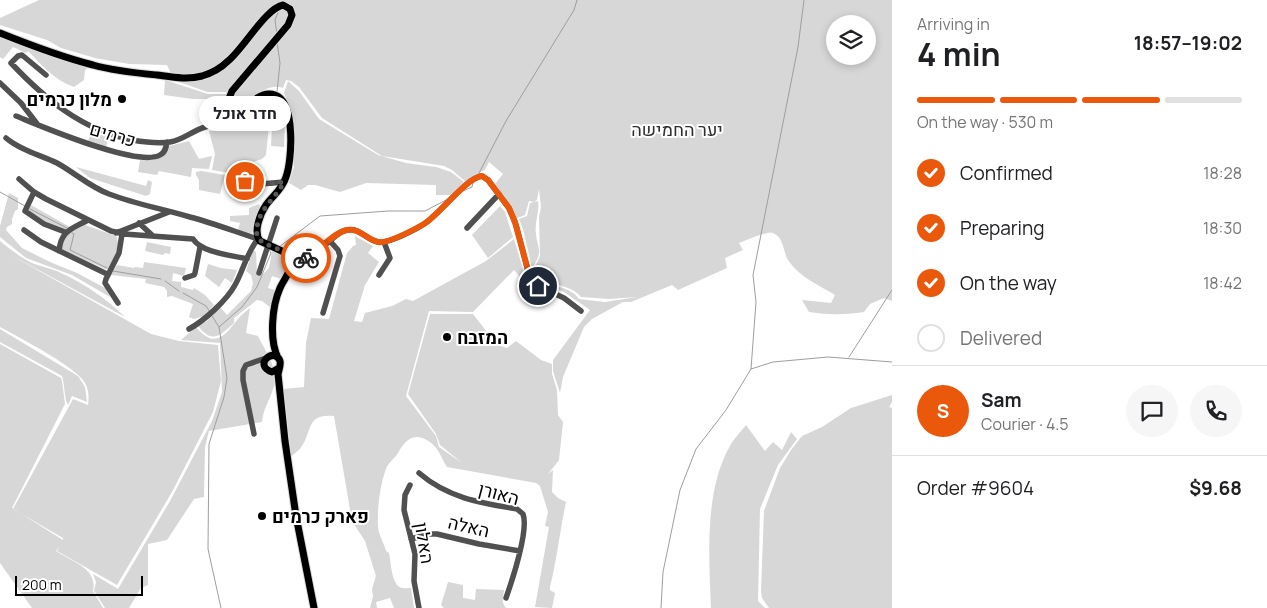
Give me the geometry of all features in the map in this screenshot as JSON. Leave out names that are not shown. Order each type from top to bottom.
[{"type":"main road","points":[[0,32],[56,54],[94,66],[121,71],[190,78],[202,76],[223,66],[242,48],[272,10],[285,5],[290,8],[289,23],[232,92],[228,101],[233,108],[239,108],[264,94],[275,95],[284,102],[289,120],[290,160],[284,182],[264,209],[257,231],[258,239],[286,253],[291,262],[290,269],[276,301],[273,321],[274,342],[280,363],[280,390],[296,516],[314,608]]},
{"type":"main road","points":[[274,342],[264,362],[280,390]]},
{"type":"main road","points":[[268,357],[274,356],[278,358]]},
{"type":"main road","points":[[267,369],[275,371],[279,368]]},
{"type":"street","points":[[46,75],[24,56],[18,56],[11,63],[56,105],[84,124],[125,138],[150,143],[181,139],[204,127],[257,119],[289,120]]},
{"type":"street","points":[[0,83],[21,102],[38,125]]},
{"type":"street","name":"כרמים","points":[[16,116],[99,147],[142,158],[160,156],[165,151],[167,142]]},
{"type":"street","points":[[6,138],[16,146],[74,172],[91,186],[108,194],[258,239],[232,289],[204,320],[189,329]]},
{"type":"street","points":[[291,262],[312,255],[342,232],[351,230],[375,241],[384,242],[427,222],[476,177],[482,176],[486,178],[499,194],[512,216],[532,280],[542,288],[564,298],[581,311]]},
{"type":"street","points":[[232,178],[261,184],[284,182]]},
{"type":"street","points":[[19,179],[34,192],[88,220],[119,233],[193,239],[200,247],[247,259]]},
{"type":"street","points":[[34,192],[25,211],[44,224],[66,232]]},
{"type":"street","points":[[467,228],[499,194]]},
{"type":"street","points":[[119,233],[169,212]]},
{"type":"street","points":[[259,273],[276,218]]},
{"type":"street","points":[[59,251],[61,240],[66,232],[88,220]]},
{"type":"street","points":[[139,224],[153,236]]},
{"type":"street","points":[[24,230],[41,242],[107,274]]},
{"type":"street","points":[[118,303],[106,283],[107,274],[119,253],[119,233]]},
{"type":"street","points":[[323,313],[340,256],[338,250],[330,241]]},
{"type":"street","points":[[379,275],[390,258],[384,242]]},
{"type":"street","points":[[184,278],[194,275],[200,247]]},
{"type":"street","points":[[254,434],[242,375],[246,365],[268,357]]},
{"type":"street","points":[[254,362],[267,369]]},
{"type":"street","name":"האורן","points":[[419,473],[437,486],[460,498],[517,509],[522,512],[525,522],[516,573],[506,598]]},
{"type":"street","name":"האלון","points":[[410,485],[405,495],[404,507],[405,519],[415,554],[414,581],[419,608]]},
{"type":"street","name":"האלה","points":[[412,539],[429,534],[437,534],[472,543],[520,551]]},
{"type":"green space","name":"יער החמישה","points":[[39,0],[892,0],[892,301],[884,298],[870,304],[864,312],[849,314],[809,312],[802,300],[831,303],[835,295],[810,280],[793,266],[786,257],[777,235],[773,233],[762,234],[739,243],[743,250],[725,258],[727,268],[678,290],[672,285],[631,302],[623,302],[592,319],[584,327],[563,377],[560,393],[553,371],[553,360],[590,310],[564,292],[540,282],[533,272],[519,219],[527,216],[530,203],[534,202],[529,201],[525,215],[515,219],[506,199],[495,184],[503,174],[489,162],[485,170],[478,173],[467,183],[452,170],[444,166],[382,156],[322,118],[299,87],[291,81],[286,80],[283,88],[268,88],[245,102],[237,99],[234,92],[207,92],[174,80],[167,65],[129,64],[95,58],[61,48],[47,40],[0,25],[0,18]],"holes":[[[539,189],[541,207],[539,217],[540,256],[535,267],[539,251],[536,237],[538,201],[534,202],[537,200]],[[535,267],[540,274],[552,282],[571,289],[581,297],[609,299],[637,297],[605,302],[579,299],[575,294],[544,279],[538,273]]]},
{"type":"green space","points":[[0,36],[88,68],[85,70],[84,80],[74,87],[67,84],[49,72],[28,51],[26,53],[13,47],[3,59],[0,57]]},
{"type":"green space","points":[[165,80],[208,94],[227,94],[225,99],[193,99],[164,95]]},
{"type":"green space","points":[[288,81],[299,91],[319,119],[378,155],[406,163],[436,167],[451,172],[464,182],[450,195],[436,195],[436,185],[366,183],[340,192],[308,185],[301,190],[289,183],[294,167],[293,121],[291,109],[284,93]]},
{"type":"green space","points":[[269,97],[280,102],[285,114],[280,114],[280,104],[259,104],[258,116],[226,121],[227,108],[243,111]]},
{"type":"green space","points":[[257,122],[269,125],[266,155],[262,159],[239,167],[236,174],[212,170],[215,154],[209,131]]},
{"type":"green space","points":[[272,126],[285,127],[284,147],[271,146]]},
{"type":"green space","points":[[92,131],[109,137],[106,147],[88,141]]},
{"type":"green space","points":[[189,141],[199,159],[212,156],[209,169],[192,168],[191,177],[159,171],[157,175],[138,172],[140,160],[158,158],[164,154],[169,146]]},
{"type":"green space","points":[[76,167],[146,186],[148,180],[152,182],[150,194],[146,196],[90,178]]},
{"type":"green space","points":[[201,171],[225,175],[220,194],[199,190],[199,180],[196,172]]},
{"type":"green space","points":[[9,193],[18,198],[18,209],[15,211],[12,224],[6,230],[22,248],[105,288],[110,297],[72,275],[26,258],[0,237],[0,226]]},
{"type":"green space","points":[[259,204],[252,234],[238,230],[240,223],[230,221],[230,216],[249,215],[249,208]]},
{"type":"green space","points":[[31,205],[70,227],[65,231],[49,225],[28,211]]},
{"type":"green space","points":[[500,206],[505,212],[513,237],[488,258],[472,235]]},
{"type":"green space","points":[[85,225],[116,236],[118,240],[117,249],[108,269],[61,249],[67,234]]},
{"type":"green space","points":[[355,236],[373,246],[368,253],[379,262],[365,285],[354,321],[362,322],[365,313],[392,306],[406,299],[413,301],[486,261],[514,239],[526,279],[533,287],[555,295],[532,287],[514,270],[473,312],[429,311],[406,396],[436,436],[439,447],[462,463],[440,445],[436,434],[408,394],[430,314],[473,314],[497,345],[507,348],[516,341],[541,360],[552,364],[552,374],[557,390],[558,415],[563,422],[559,460],[548,474],[553,470],[552,492],[566,502],[550,587],[550,590],[555,593],[552,608],[535,607],[549,527],[545,526],[548,512],[540,486],[536,483],[447,467],[433,444],[415,437],[404,444],[387,467],[381,490],[378,519],[378,529],[386,551],[389,553],[394,579],[399,587],[411,588],[414,608],[394,608],[390,598],[376,602],[377,608],[370,608],[373,596],[372,589],[376,576],[365,541],[352,521],[334,416],[325,416],[314,421],[304,443],[291,457],[283,389],[304,387],[306,343],[311,318],[329,319],[347,253],[356,245]]},
{"type":"green space","points":[[0,241],[19,256],[32,263],[58,271],[87,287],[111,304],[125,317],[9,254],[151,334],[179,341],[218,345],[221,381],[213,412],[172,492],[117,585],[57,551],[60,546],[56,551],[88,571],[94,583],[93,591],[103,608],[32,608],[0,563],[0,344],[61,378],[65,404],[13,509],[73,399],[88,405],[89,397],[85,383],[80,376],[46,353],[0,327]],"holes":[[[21,514],[63,538],[63,540]]]},
{"type":"green space","points":[[147,242],[171,247],[170,254],[165,253],[163,255],[145,251]]},
{"type":"green space","points":[[253,250],[256,252],[257,274],[262,275],[269,268],[272,251],[282,254],[288,261],[287,269],[281,279],[272,276],[268,288],[275,290],[271,308],[262,301],[257,300],[234,318],[234,323],[220,334],[216,336],[208,335],[198,326],[207,321],[220,307],[227,315],[251,291],[253,283],[251,275],[246,271]]},
{"type":"green space","points":[[144,262],[186,268],[184,276],[173,273],[172,281],[181,282],[181,287],[193,290],[194,288],[205,295],[214,305],[204,316],[194,319],[189,317],[193,304],[172,296],[167,297],[167,291],[164,287],[145,283],[146,279],[111,275],[117,265],[143,268]]},
{"type":"green space","points":[[208,264],[237,270],[232,283],[225,278],[219,287],[205,276]]},
{"type":"green space","points":[[250,308],[246,333],[258,336],[272,363],[275,374],[273,390],[264,411],[262,422],[209,431],[205,447],[204,497],[194,499],[167,540],[148,544],[148,585],[141,588],[129,608],[105,608],[94,591],[96,582],[93,574],[118,589],[170,501],[212,421],[222,392],[220,343],[181,340],[196,327],[209,338],[219,338]]},
{"type":"green space","points":[[0,329],[78,376],[85,387],[87,402],[72,396],[68,405],[62,376],[0,342]]},
{"type":"green space","points":[[892,395],[892,402],[889,407],[892,408],[892,608],[769,608],[762,598],[761,591],[764,511],[780,468],[802,436],[822,427],[851,408]]},
{"type":"green space","points":[[746,425],[765,451],[773,442],[782,450],[791,432],[797,439],[778,465],[760,509],[758,601],[765,608],[711,608],[709,547],[712,504],[716,483],[733,440]]},
{"type":"green space","points":[[448,582],[463,585],[463,598],[475,600],[476,589],[504,590],[503,602],[506,608],[444,608],[441,605]]},
{"type":"waterway","points":[[478,175],[506,121],[574,10],[577,0]]},
{"type":"waterway","points":[[751,369],[756,302],[753,275],[798,47],[804,0]]},
{"type":"waterway","points":[[277,35],[275,20],[279,10]]},
{"type":"waterway","points":[[277,42],[280,63],[277,92]]},
{"type":"waterway","points":[[463,191],[472,187],[473,183]]},
{"type":"waterway","points":[[0,192],[25,206]]},
{"type":"waterway","points":[[279,247],[320,216],[388,211],[425,211],[446,200]]},
{"type":"waterway","points":[[30,209],[67,228]]},
{"type":"waterway","points":[[72,233],[74,234],[70,250],[107,268]]},
{"type":"waterway","points":[[219,327],[242,307],[257,287],[271,253],[269,249]]},
{"type":"waterway","points":[[113,271],[161,279]]},
{"type":"waterway","points":[[165,281],[179,291]]},
{"type":"waterway","points":[[849,357],[892,290]]},
{"type":"waterway","points":[[183,293],[206,306],[210,312]]},
{"type":"waterway","points":[[212,316],[219,327],[227,378],[224,397],[209,444],[208,549],[221,608]]},
{"type":"waterway","points":[[661,608],[663,572],[680,490],[696,449],[726,410],[751,369],[773,362],[828,357],[892,362]]},
{"type":"way so far","points":[[245,181],[261,184],[284,182],[264,209],[257,237],[262,243],[286,253],[291,262],[306,258]]},
{"type":"place","name":"מלון כרמים","points":[[122,99]]},
{"type":"place","name":"חדר אוכל","points":[[245,181]]},
{"type":"place","name":"המזבח","points":[[447,337]]},
{"type":"place","name":"פארק כרמים","points":[[262,516]]},
{"type":"route","points":[[306,258],[346,230],[356,230],[370,239],[386,242],[416,229],[436,215],[472,180],[482,176],[488,180],[509,208],[515,222],[529,274],[538,286]]}]
